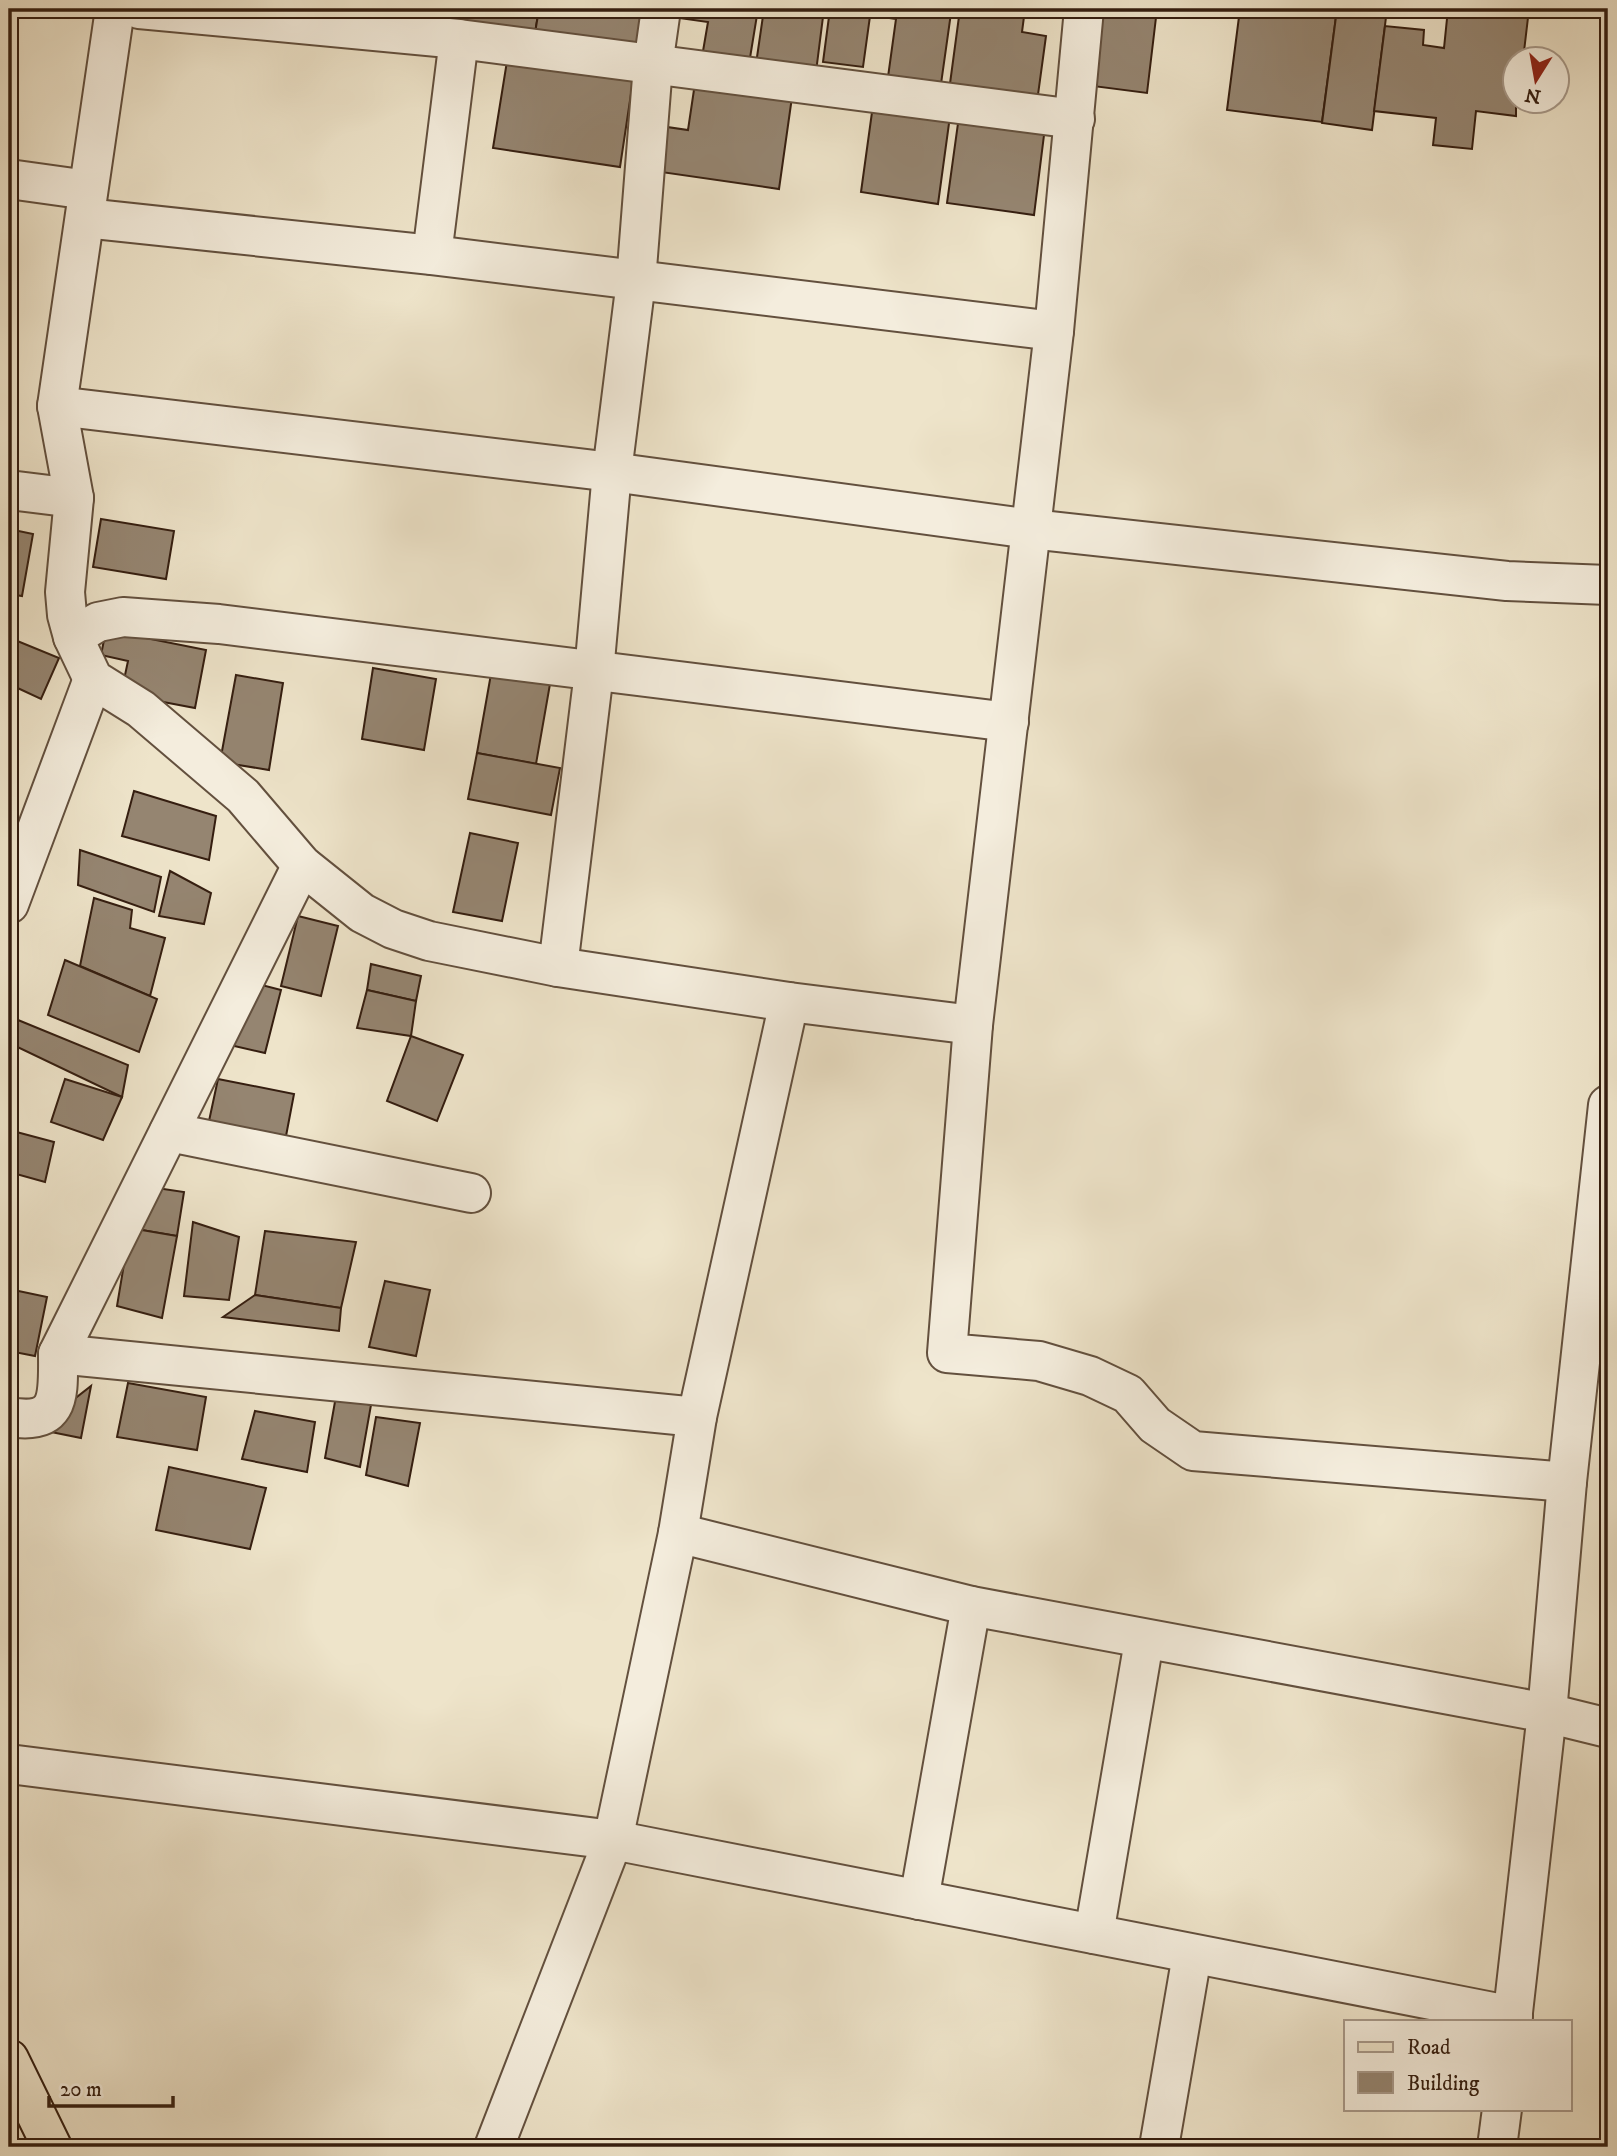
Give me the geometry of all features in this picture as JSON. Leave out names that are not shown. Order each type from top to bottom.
[{"type":"main road","points":[[12,2073],[52,2147]]},
{"type":"street","points":[[115,9],[57,406],[74,498],[65,592],[66,615],[73,637],[93,678],[141,709],[243,796],[302,865],[362,913],[393,929],[429,941],[558,967],[789,1002],[973,1025]]},
{"type":"street","points":[[139,9],[459,39],[1075,119]]},
{"type":"street","points":[[558,967],[594,672],[612,472],[636,281],[653,65],[662,9]]},
{"type":"street","points":[[1084,9],[1055,331],[973,1025],[947,1353],[1039,1361],[1090,1376],[1128,1394],[1155,1425],[1193,1451],[1567,1482]]},
{"type":"street","points":[[432,255],[459,39]]},
{"type":"street","points":[[9,179],[86,204],[432,255],[1055,331]]},
{"type":"street","points":[[57,406],[612,472],[1031,529],[1507,581],[1608,585]]},
{"type":"street","points":[[9,490],[74,498]]},
{"type":"street","points":[[73,637],[98,622],[123,617],[167,619],[1009,722]]},
{"type":"street","points":[[9,904],[93,678]]},
{"type":"street","points":[[9,1418],[33,1419],[50,1412],[58,1397],[58,1354],[302,865]]},
{"type":"street","points":[[494,2147],[613,1840],[678,1533],[697,1418],[789,1002]]},
{"type":"street","points":[[9,1764],[613,1840],[1513,2019],[1547,1713],[1567,1482],[1608,1105]]},
{"type":"street","points":[[169,1132],[471,1194]]},
{"type":"street","points":[[58,1354],[697,1418]]},
{"type":"street","points":[[678,1533],[971,1606],[1144,1641],[1547,1713],[1608,1728]]},
{"type":"street","points":[[919,1900],[971,1606]]},
{"type":"street","points":[[1094,1934],[1144,1641]]},
{"type":"street","points":[[1159,2147],[1192,1955]]},
{"type":"street","points":[[1497,2147],[1502,2110]]},
{"type":"building","points":[[450,9],[539,9],[534,39],[448,29]]},
{"type":"building","points":[[539,9],[647,9],[640,56],[534,39]]},
{"type":"building","points":[[681,9],[758,9],[749,64],[702,57],[708,22],[679,18]]},
{"type":"building","points":[[764,9],[824,9],[816,72],[756,64]]},
{"type":"building","points":[[830,9],[871,9],[863,67],[823,62]]},
{"type":"building","points":[[876,9],[934,9],[951,13],[941,84],[888,77],[896,19],[875,16]]},
{"type":"building","points":[[960,9],[1025,9],[1022,32],[1046,36],[1037,102],[949,91]]},
{"type":"building","points":[[1095,9],[1157,9],[1147,93],[1085,85]]},
{"type":"building","points":[[1240,9],[1337,9],[1322,122],[1227,110]]},
{"type":"building","points":[[1337,9],[1387,9],[1372,130],[1322,123]]},
{"type":"building","points":[[1448,9],[1529,9],[1525,46],[1502,46],[1502,114],[1476,111],[1472,149],[1433,145],[1436,118],[1374,111],[1385,26],[1424,30],[1423,45],[1444,48]]},
{"type":"building","points":[[508,55],[634,74],[620,167],[493,148]]},
{"type":"building","points":[[695,83],[792,97],[779,189],[654,171],[660,126],[688,130]]},
{"type":"building","points":[[873,105],[950,116],[938,204],[861,192]]},
{"type":"building","points":[[959,116],[1045,127],[1034,215],[947,203]]},
{"type":"building","points":[[101,519],[174,531],[166,579],[93,567]]},
{"type":"building","points":[[9,529],[33,534],[22,596],[9,594]]},
{"type":"building","points":[[106,630],[206,650],[195,708],[121,694],[128,661],[101,655]]},
{"type":"building","points":[[10,638],[59,658],[41,699],[9,684]]},
{"type":"building","points":[[373,668],[436,679],[424,750],[362,739]]},
{"type":"building","points":[[491,674],[550,684],[536,764],[477,753]]},
{"type":"building","points":[[236,675],[283,683],[269,770],[220,762]]},
{"type":"building","points":[[477,753],[560,768],[551,815],[468,799]]},
{"type":"building","points":[[134,791],[216,816],[209,860],[122,836]]},
{"type":"building","points":[[470,833],[518,843],[502,921],[453,912]]},
{"type":"building","points":[[80,850],[161,877],[154,912],[78,885]]},
{"type":"building","points":[[170,871],[211,893],[204,924],[159,916]]},
{"type":"building","points":[[94,898],[132,910],[130,928],[165,938],[150,996],[80,966]]},
{"type":"building","points":[[298,916],[338,926],[321,996],[281,986]]},
{"type":"building","points":[[65,960],[157,999],[139,1052],[48,1015]]},
{"type":"building","points":[[371,964],[421,976],[416,1001],[367,990]]},
{"type":"building","points":[[246,981],[281,990],[265,1053],[230,1045]]},
{"type":"building","points":[[367,990],[416,1001],[411,1036],[357,1028]]},
{"type":"building","points":[[18,1020],[128,1065],[122,1097],[9,1043]]},
{"type":"building","points":[[411,1036],[463,1055],[437,1121],[387,1101]]},
{"type":"building","points":[[65,1079],[122,1097],[103,1140],[51,1122]]},
{"type":"building","points":[[218,1079],[294,1094],[286,1136],[209,1121]]},
{"type":"building","points":[[9,1130],[54,1142],[45,1182],[9,1172]]},
{"type":"building","points":[[150,1187],[184,1192],[177,1236],[130,1228]]},
{"type":"building","points":[[193,1222],[239,1237],[229,1300],[184,1296]]},
{"type":"building","points":[[130,1228],[177,1236],[162,1318],[117,1306]]},
{"type":"building","points":[[265,1231],[356,1242],[341,1308],[255,1295]]},
{"type":"building","points":[[385,1281],[430,1290],[416,1356],[369,1347]]},
{"type":"building","points":[[9,1289],[47,1297],[35,1356],[9,1351]]},
{"type":"building","points":[[255,1295],[341,1308],[339,1331],[223,1317]]},
{"type":"building","points":[[128,1383],[206,1397],[197,1450],[117,1437]]},
{"type":"building","points":[[91,1386],[81,1438],[36,1429]]},
{"type":"building","points":[[336,1396],[371,1405],[360,1467],[325,1458]]},
{"type":"building","points":[[255,1411],[315,1422],[307,1472],[242,1459]]},
{"type":"building","points":[[376,1417],[420,1423],[408,1486],[366,1475]]},
{"type":"building","points":[[169,1467],[266,1488],[250,1549],[156,1530]]}]
